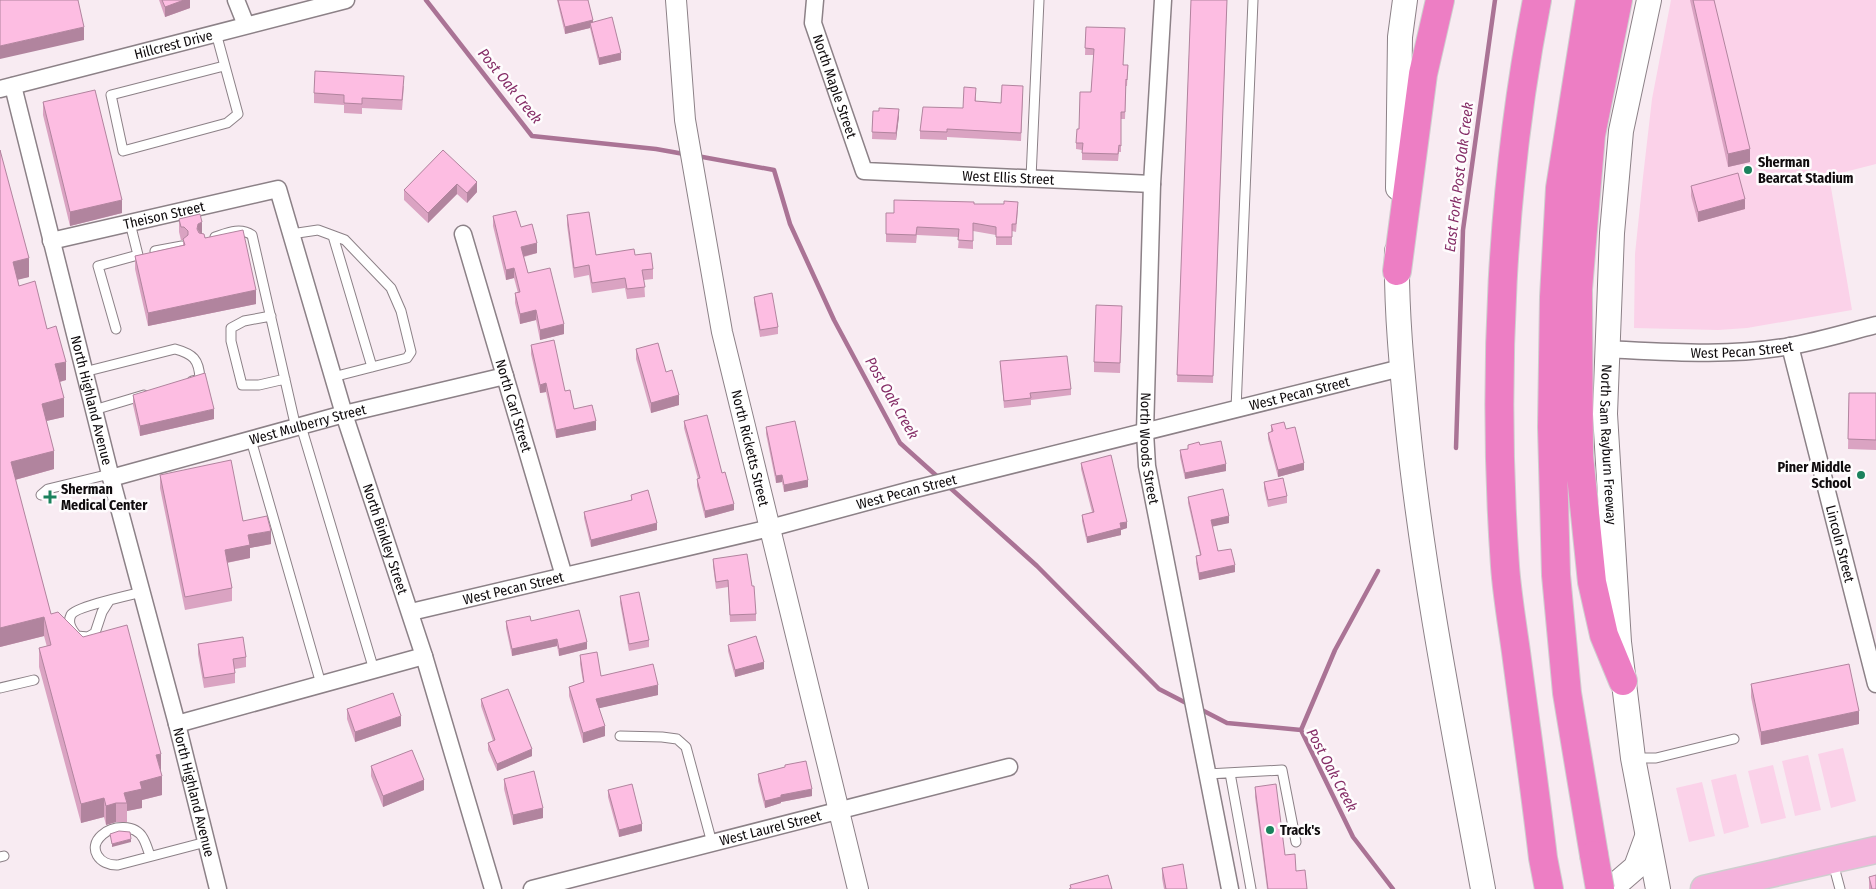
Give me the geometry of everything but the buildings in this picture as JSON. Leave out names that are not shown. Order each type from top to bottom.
[{"type":"highway","points":[[1396,271],[1423,74],[1440,0]]},
{"type":"highway","points":[[1538,0],[1524,78],[1509,189],[1501,334],[1499,437],[1505,567],[1543,858],[1550,889]]},
{"type":"highway","points":[[1590,0],[1560,188],[1554,297],[1552,426],[1556,575],[1567,693],[1600,889]]},
{"type":"highway","points":[[1618,0],[1591,135],[1579,269],[1579,456],[1592,582],[1604,635],[1623,681]]},
{"type":"main road","points":[[1405,0],[1400,37],[1396,271],[1401,368],[1413,481],[1428,583],[1485,887]]},
{"type":"main road","name":"North Sam Rayburn Freeway","points":[[1649,0],[1621,131],[1612,233],[1606,349],[1605,414],[1609,501],[1623,681],[1633,758],[1658,889]]},
{"type":"main road","points":[[1600,889],[1615,885],[1636,867],[1647,837]]},
{"type":"main road","points":[[1714,888],[1876,850]]},
{"type":"street","points":[[236,0],[246,25]]},
{"type":"street","name":"Hillcrest Drive","points":[[7,87],[346,0]]},
{"type":"street","name":"North Ricketts Street","points":[[676,0],[685,120],[722,332],[858,889]]},
{"type":"street","name":"North Maple Street","points":[[814,0],[813,23],[864,170]]},
{"type":"street","name":"North Woods Street","points":[[1163,0],[1152,184],[1146,432],[1147,466],[1230,889]]},
{"type":"street","name":"North Highland Avenue","points":[[7,87],[51,241],[110,476],[177,724],[218,889]]},
{"type":"street","name":"West Ellis Street","points":[[864,170],[1152,184]]},
{"type":"street","name":"Theison Street","points":[[51,241],[278,189]]},
{"type":"street","name":"North Binkley Street","points":[[278,189],[344,414],[411,612],[493,889]]},
{"type":"street","name":"North Carl Street","points":[[463,234],[564,576]]},
{"type":"street","name":"West Pecan Street","points":[[1606,349],[1681,353],[1745,351],[1790,346],[1876,325]]},
{"type":"street","name":"Lincoln Street","points":[[1790,346],[1876,684]]},
{"type":"street","name":"West Pecan Street","points":[[411,612],[770,528],[911,490],[1401,368]]},
{"type":"street","name":"West Mulberry Street","points":[[110,476],[344,414],[504,376]]},
{"type":"street","points":[[177,724],[424,656]]},
{"type":"street","name":"West Laurel Street","points":[[532,889],[1009,767]]},
{"type":"lane","points":[[1030,178],[1039,0]]},
{"type":"lane","points":[[1236,410],[1253,0]]},
{"type":"lane","points":[[216,33],[238,114],[227,123],[123,151],[112,95],[224,66]]},
{"type":"lane","points":[[130,223],[138,255]]},
{"type":"lane","points":[[291,234],[318,230],[345,240],[391,288],[401,311],[411,352],[408,358],[333,377]]},
{"type":"lane","points":[[203,241],[232,232],[245,231],[252,235],[285,379],[374,670]]},
{"type":"lane","points":[[333,236],[372,367]]},
{"type":"lane","points":[[116,329],[98,266],[182,246]]},
{"type":"lane","points":[[271,316],[244,322],[231,328],[231,341],[242,385],[259,385],[285,379]]},
{"type":"lane","points":[[84,372],[175,349],[190,353],[199,366],[200,379],[182,384]]},
{"type":"lane","points":[[94,410],[156,392]]},
{"type":"lane","points":[[251,440],[321,684]]},
{"type":"lane","points":[[41,495],[48,489],[110,476]]},
{"type":"lane","points":[[109,601],[102,612],[95,633],[88,638],[77,636],[70,626],[69,616],[74,611],[109,601],[142,592]]},
{"type":"lane","points":[[0,688],[34,680]]},
{"type":"lane","points":[[620,736],[677,739],[686,747],[712,843]]},
{"type":"lane","points":[[1633,758],[1656,758],[1734,739]]},
{"type":"lane","points":[[1206,774],[1282,770],[1296,842]]},
{"type":"lane","points":[[1230,773],[1251,889]]},
{"type":"lane","points":[[150,856],[143,838],[136,830],[124,827],[114,829],[101,836],[96,845],[97,854],[102,862],[118,865],[206,842]]},
{"type":"lane","points":[[1832,860],[1840,889]]},
{"type":"shaded area","name":"Sherman Bearcat Stadium","points":[[1671,0],[1876,0],[1876,164],[1829,176],[1852,310],[1747,328],[1718,330],[1634,328],[1635,254],[1643,177],[1652,99]]},
{"type":"shaded area","points":[[1843,748],[1856,801],[1831,808],[1818,754]]},
{"type":"shaded area","points":[[1808,755],[1821,810],[1795,816],[1782,761]]},
{"type":"shaded area","points":[[1773,765],[1786,818],[1761,824],[1748,771]]},
{"type":"shaded area","points":[[1736,774],[1749,827],[1724,834],[1711,780]]},
{"type":"shaded area","points":[[1702,782],[1715,836],[1689,842],[1676,788]]},
{"type":"waterway","name":"Post Oak Creek","points":[[426,0],[532,136],[656,149],[684,154]]},
{"type":"waterway","name":"East Fork Post Oak Creek","points":[[1456,448],[1463,230],[1495,0]]},
{"type":"waterway","name":"Post Oak Creek","points":[[697,156],[774,170],[790,224],[834,320],[900,443],[939,478]]},
{"type":"waterway","name":"Post Oak Creek","points":[[947,485],[1037,566],[1159,689],[1190,705]]},
{"type":"waterway","name":"East Fork Post Oak Creek","points":[[1301,730],[1335,650],[1378,571]]},
{"type":"waterway","name":"Post Oak Creek","points":[[1200,709],[1227,723],[1301,730],[1353,837],[1393,889]]},
{"type":"place","name":"Sherman Bearcat Stadium","points":[[1748,170]]},
{"type":"place","name":"Piner Middle School","points":[[1861,475]]},
{"type":"place","name":"Sherman Medical Center","points":[[50,497]]},
{"type":"place","name":"Track's","points":[[1270,830]]}]
